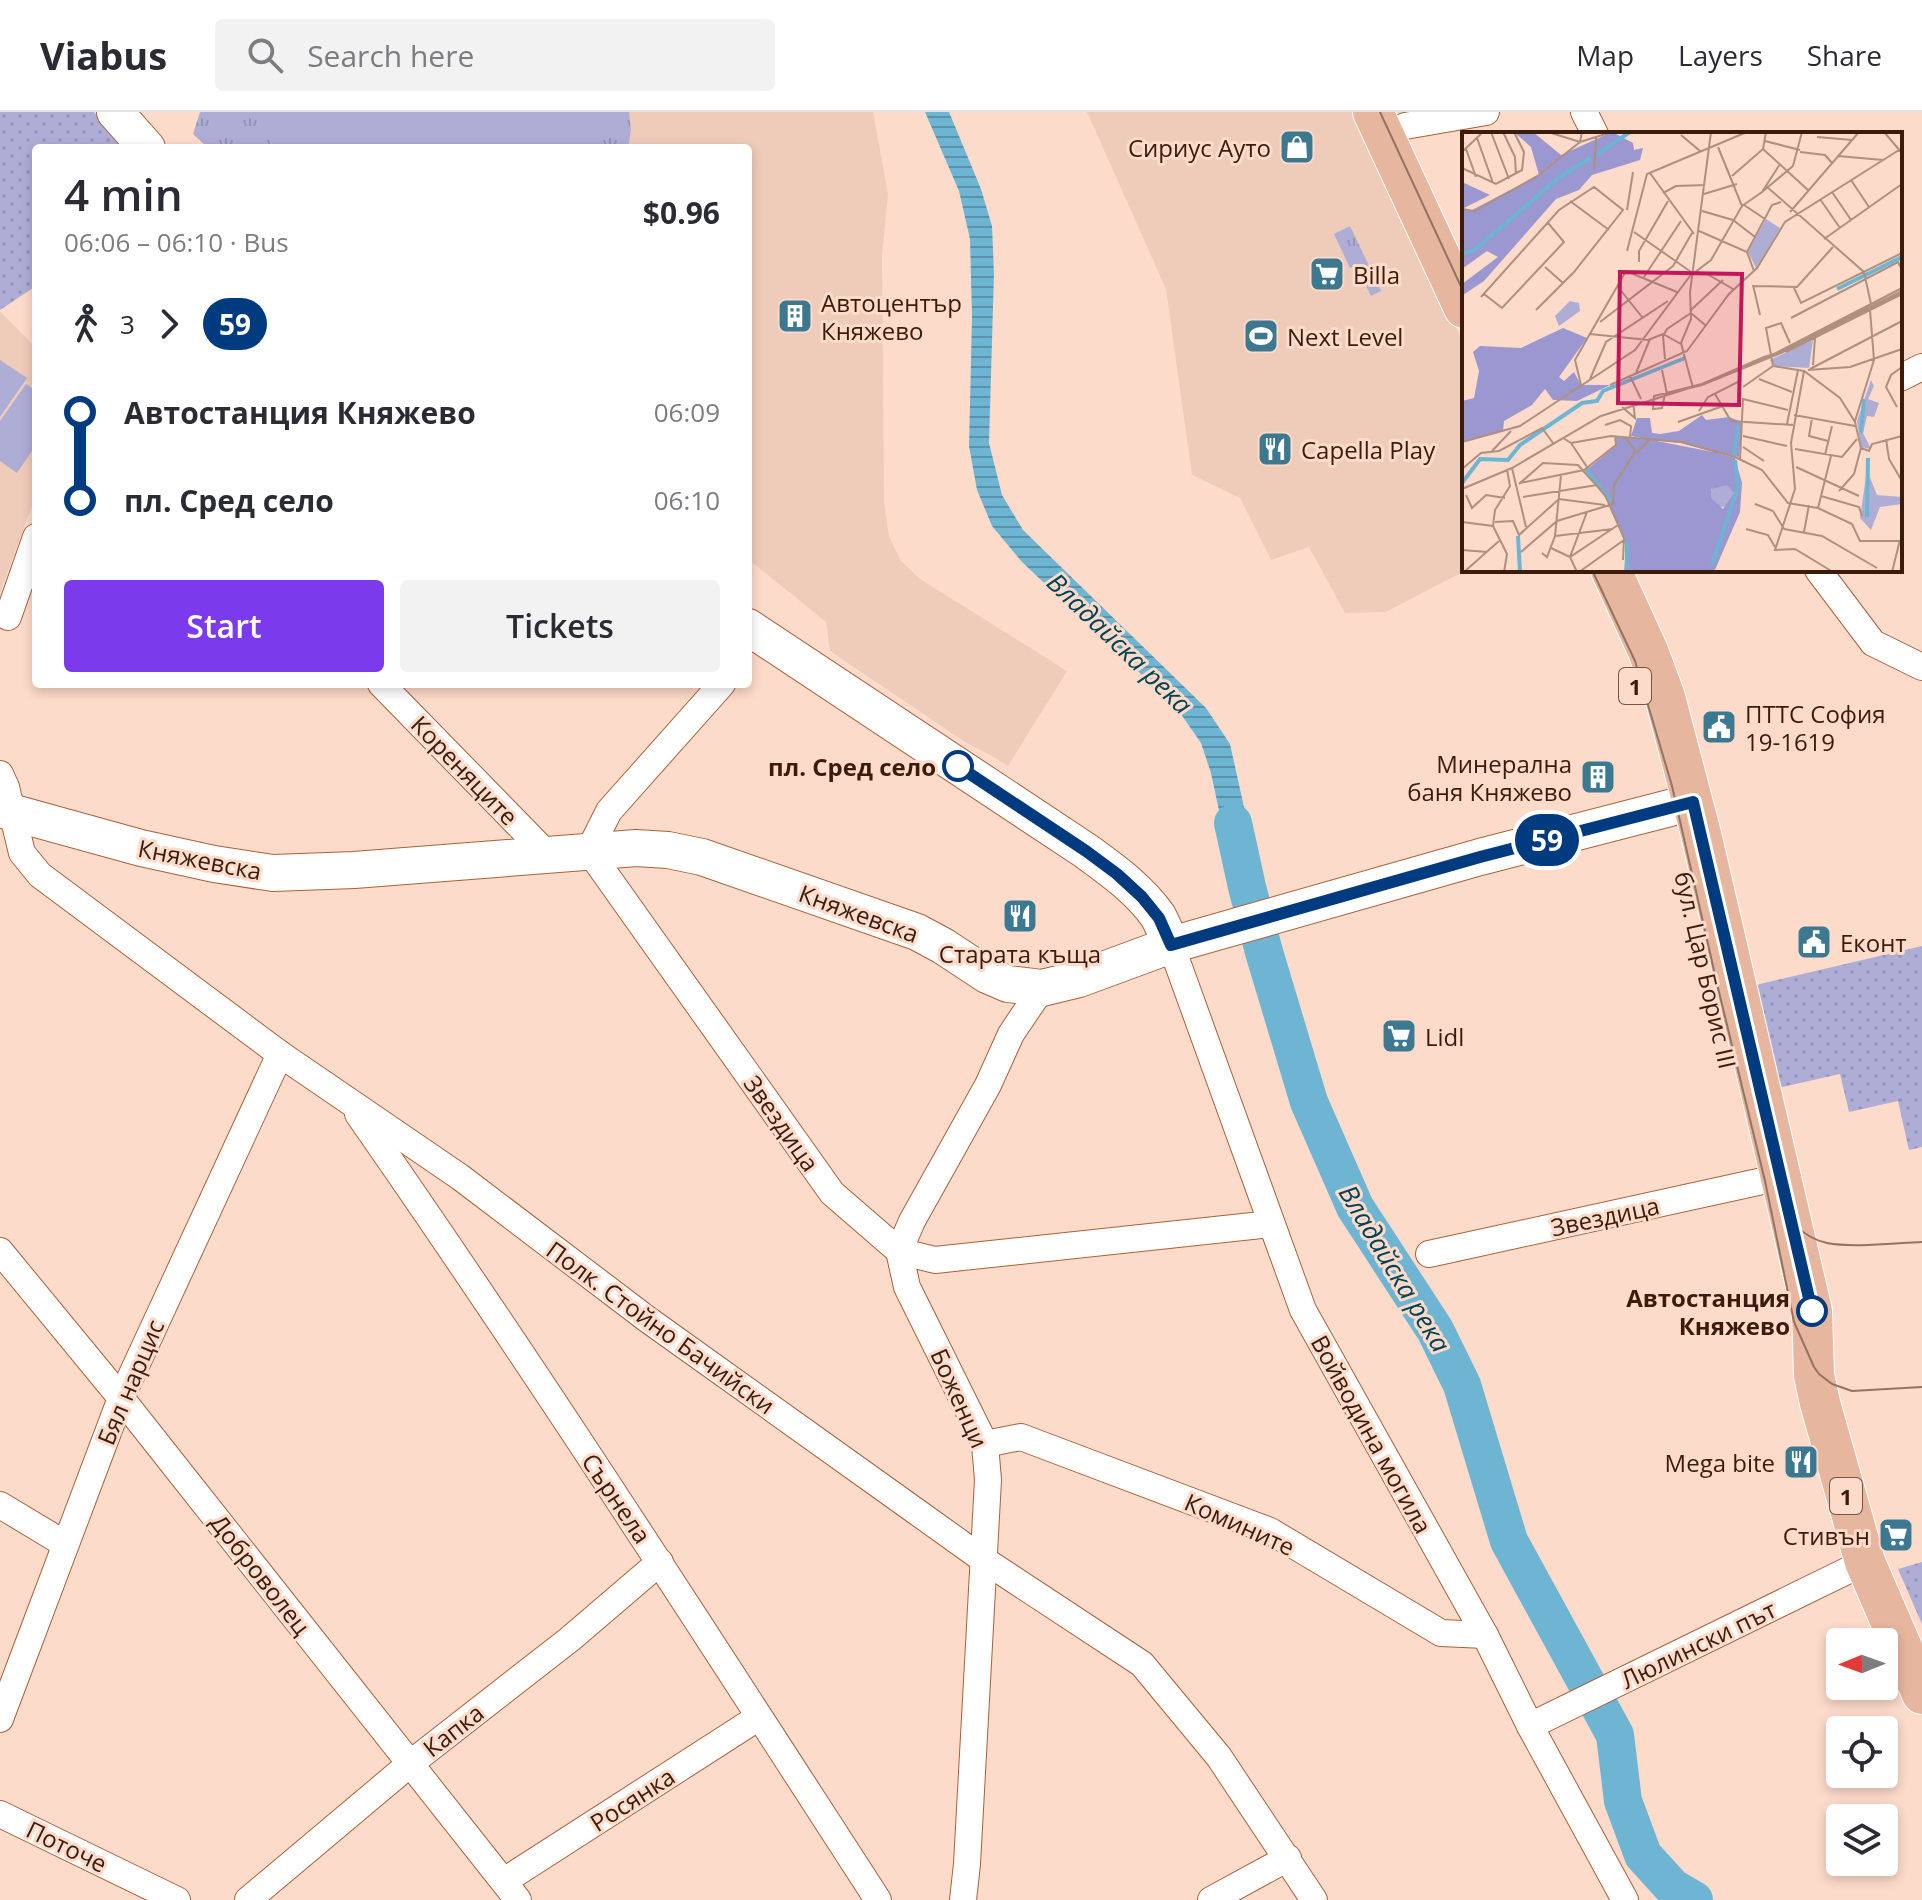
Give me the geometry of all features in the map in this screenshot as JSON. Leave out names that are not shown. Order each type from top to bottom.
[{"type":"main road","points":[[1392,117],[1462,249]]},
{"type":"main road","points":[[1392,117],[1462,303]]},
{"type":"main road","name":"бул. Цар Борис III","points":[[1586,572],[1629,667],[1681,805]]},
{"type":"main road","name":"бул. Цар Борис III","points":[[1612,572],[1665,697],[1681,805],[1769,1180],[1812,1311],[1814,1375],[1820,1403],[1865,1562],[1919,1678]]},
{"type":"street","points":[[115,112],[143,144]]},
{"type":"street","points":[[1392,117],[1486,112]]},
{"type":"street","points":[[1584,112],[1594,132]]},
{"type":"street","points":[[1902,377],[1922,367]]},
{"type":"street","points":[[8,617],[32,548]]},
{"type":"street","points":[[1820,572],[1873,643],[1922,667]]},
{"type":"street","points":[[753,640],[1097,859],[1142,897],[1159,918],[1171,945]]},
{"type":"street","name":"Кореняците","points":[[385,688],[548,855]]},
{"type":"street","points":[[589,851],[609,811],[718,688]]},
{"type":"street","name":"Полк. Стойно Бачийски","points":[[0,774],[6,787],[4,819],[22,853],[40,875],[280,1054],[460,1177],[647,1319],[984,1560],[1142,1664],[1219,1757],[1314,1900]]},
{"type":"street","name":"Княжевска","points":[[4,819],[214,864],[273,873],[354,870],[636,848],[668,850],[702,857],[917,932],[987,975],[1008,984],[1042,988],[1079,979],[1171,945],[1480,857],[1681,805]]},
{"type":"street","name":"Звездица","points":[[589,851],[832,1193],[899,1251],[935,1260],[1271,1224]]},
{"type":"street","name":"Войводина могила","points":[[1171,945],[1303,1310],[1485,1635],[1539,1722],[1625,1900]]},
{"type":"street","points":[[899,1251],[912,1221],[992,1078],[1011,1034],[1042,988]]},
{"type":"street","name":"Бял нарцис","points":[[0,1719],[121,1398],[280,1054]]},
{"type":"street","name":"Сърнела","points":[[349,1101],[425,1209],[660,1562],[878,1900]]},
{"type":"street","name":"Звездица","points":[[1429,1254],[1769,1180]]},
{"type":"street","name":"Доброволец","points":[[0,1251],[121,1398],[511,1891]]},
{"type":"street","name":"Боженци","points":[[899,1251],[907,1287],[985,1444],[988,1480],[963,1900]]},
{"type":"street","name":"Комините","points":[[985,1444],[1021,1437],[1270,1531],[1441,1633],[1485,1635]]},
{"type":"street","points":[[0,1505],[65,1544]]},
{"type":"street","name":"Капка","points":[[248,1900],[411,1763],[570,1639],[660,1562]]},
{"type":"street","name":"Люлински път","points":[[1539,1722],[1865,1562]]},
{"type":"street","name":"Росянка","points":[[511,1891],[759,1717]]},
{"type":"street","name":"Поточе","points":[[0,1814],[177,1900]]},
{"type":"street","points":[[1211,1900],[1288,1858]]},
{"type":"shaded area","points":[[629,112],[873,112],[888,194],[882,255],[884,502],[889,536],[901,561],[920,579],[1067,671],[1008,766],[965,742],[830,651],[826,622],[752,562],[752,144],[629,144]]},
{"type":"shaded area","points":[[1087,112],[1358,112],[1462,341],[1462,572],[1386,612],[1345,613],[1309,547],[1271,560],[1240,498],[1192,475],[1166,289]]},
{"type":"shaded area","points":[[0,311],[32,344],[32,506],[0,593]]},
{"type":"green space","points":[[0,112],[94,112],[122,144],[32,144],[32,289],[0,310]]},
{"type":"green space","points":[[200,112],[629,112],[631,130],[629,144],[204,144],[193,134]]},
{"type":"green space","points":[[272,112],[601,112],[603,144],[270,144]]},
{"type":"green space","points":[[1350,226],[1381,291],[1371,296],[1356,265],[1350,268],[1334,234]]},
{"type":"green space","points":[[0,360],[27,378],[0,417]]},
{"type":"green space","points":[[26,384],[32,388],[32,451],[17,473],[0,461],[0,421]]},
{"type":"green space","points":[[1922,946],[1922,1147],[1909,1150],[1898,1101],[1849,1112],[1840,1074],[1778,1088],[1756,985]]},
{"type":"green space","points":[[1922,1562],[1922,1624],[1898,1569]]},
{"type":"water","points":[[925,112],[949,112],[981,189],[992,226],[994,273],[989,443],[1002,495],[1023,530],[1206,708],[1230,744],[1258,870],[1233,876],[1211,773],[1201,743],[1176,707],[1022,562],[992,526],[977,490],[969,446],[970,239],[959,191]]},
{"type":"waterway","name":"Владайска река","points":[[1233,823],[1264,952],[1309,1102],[1355,1207],[1435,1330],[1462,1385],[1509,1541],[1615,1735],[1623,1801],[1643,1855],[1672,1887],[1694,1900]]},
{"type":"tram line","points":[[1380,112],[1462,289]]},
{"type":"tram line","points":[[1593,572],[1635,661],[1672,786],[1765,1181],[1794,1322],[1814,1367],[1832,1384],[1852,1391],[1922,1387]]},
{"type":"tram line","points":[[1776,1192],[1788,1217],[1802,1231],[1818,1240],[1849,1245],[1922,1242]]},
{"type":"bus line","name":"59","points":[[958,766],[1117,874],[1159,918],[1171,945],[1480,857],[1693,802],[1812,1311]]},
{"type":"place","name":"Сириус Ауто","points":[[1297,147]]},
{"type":"place","name":"Billa","points":[[1327,274]]},
{"type":"place","name":"Автоцентър Княжево","points":[[795,316]]},
{"type":"place","name":"Next Level","points":[[1261,336]]},
{"type":"place","name":"Capella Play","points":[[1275,449]]},
{"type":"place","name":"ПТТС София 19-1619","points":[[1719,727]]},
{"type":"place","name":"пл. Сред село","points":[[958,766]]},
{"type":"place","name":"Минерална баня Княжево","points":[[1598,777]]},
{"type":"place","name":"Старата къща","points":[[1020,916]]},
{"type":"place","name":"Еконт","points":[[1814,942]]},
{"type":"place","name":"Lidl","points":[[1399,1036]]},
{"type":"place","name":"Автостанция Княжево","points":[[1812,1311]]},
{"type":"place","name":"Mega bite","points":[[1801,1462]]},
{"type":"place","name":"Стивън","points":[[1896,1535]]}]
